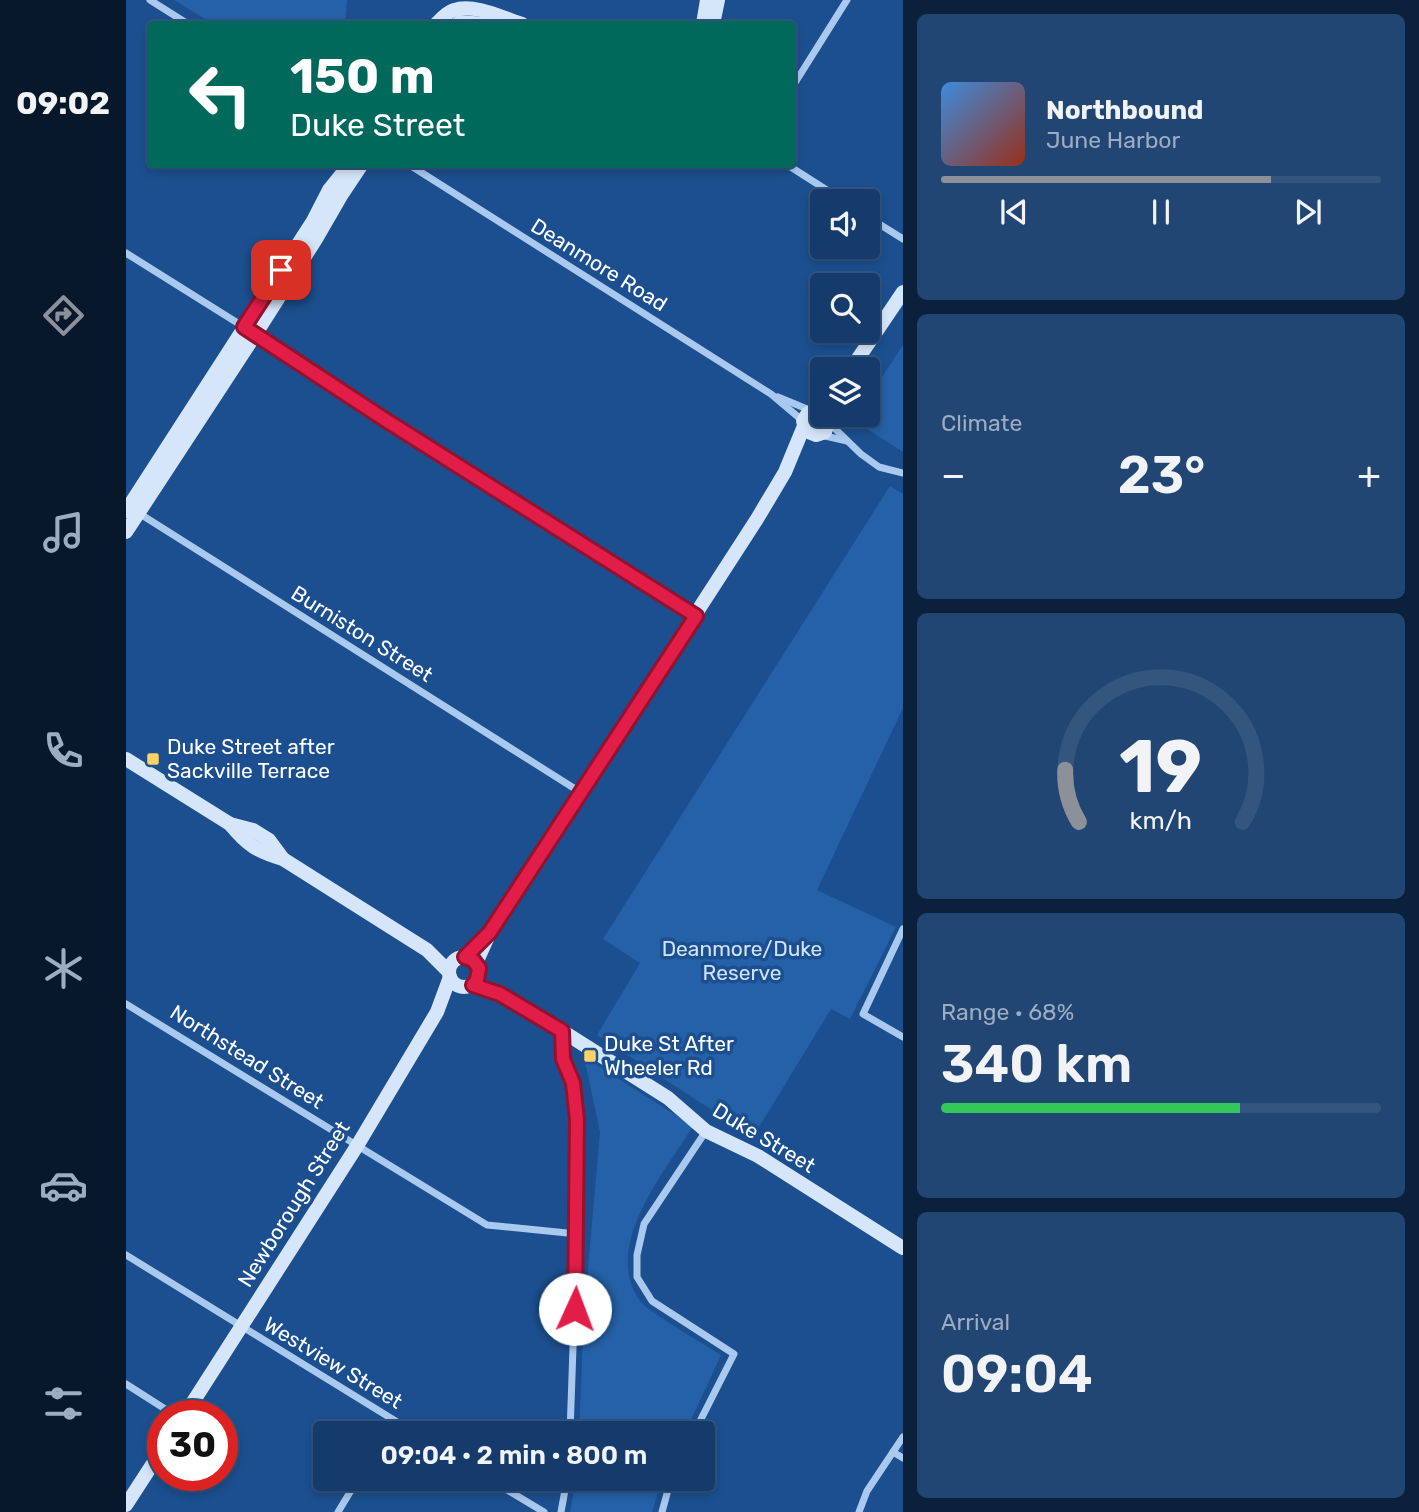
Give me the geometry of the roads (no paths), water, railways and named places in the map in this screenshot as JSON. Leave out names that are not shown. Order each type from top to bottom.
[{"type":"main road","points":[[704,21],[707,0]]},
{"type":"main road","points":[[714,21],[718,0]]},
{"type":"main road","points":[[439,21],[446,14],[481,11],[513,21]]},
{"type":"main road","points":[[461,14],[477,21]]},
{"type":"main road","points":[[250,331],[328,190],[346,168]]},
{"type":"main road","points":[[126,532],[130,509],[250,331],[316,239],[359,168]]},
{"type":"main road","points":[[859,357],[903,292]]},
{"type":"main road","name":"Newborough Street","points":[[194,1400],[356,1146],[437,1012],[469,971],[490,932],[696,616],[814,427]]},
{"type":"main road","name":"Duke Street","points":[[126,759],[230,824],[253,830],[269,840],[283,859],[427,950],[469,971],[500,994],[668,1098],[706,1131],[758,1156],[903,1248]]},
{"type":"main road","name":"Duke Street","points":[[427,950],[457,985],[469,971]]},
{"type":"main road","points":[[450,975],[452,964],[469,971]]},
{"type":"main road","name":"Newborough Street","points":[[437,1012],[450,975]]},
{"type":"main road","points":[[126,1505],[147,1473]]},
{"type":"street","points":[[150,0],[183,21]]},
{"type":"street","points":[[796,81],[847,0]]},
{"type":"street","name":"Deanmore Road","points":[[414,168],[771,394],[810,414]]},
{"type":"street","points":[[792,168],[825,189]]},
{"type":"street","points":[[880,225],[903,239]]},
{"type":"street","points":[[126,253],[696,616]]},
{"type":"street","name":"Deanmore Road","points":[[771,394],[810,414]]},
{"type":"street","points":[[830,427],[860,454],[884,470],[903,473]]},
{"type":"street","points":[[830,427],[848,441]]},
{"type":"street","name":"Burniston Street","points":[[130,509],[580,792]]},
{"type":"street","points":[[903,929],[863,1014],[903,1037]]},
{"type":"street","name":"Northstead Street","points":[[126,1004],[487,1225],[577,1234]]},
{"type":"street","points":[[562,1031],[563,1059],[573,1083],[577,1120],[577,1234],[570,1421]]},
{"type":"street","points":[[700,1421],[734,1354],[652,1301],[637,1277],[637,1255],[644,1224],[706,1131]]},
{"type":"street","name":"Westview Street","points":[[126,1255],[393,1420]]},
{"type":"street","points":[[126,1384],[151,1400]]},
{"type":"street","points":[[859,1512],[867,1491],[903,1437]]},
{"type":"street","points":[[893,1452],[903,1458]]},
{"type":"street","points":[[338,1512],[351,1491]]},
{"type":"street","points":[[509,1491],[544,1512]]},
{"type":"street","points":[[561,1512],[565,1491]]},
{"type":"street","points":[[662,1512],[668,1491]]},
{"type":"place","name":"Duke Street after Sackville Terrace","points":[[153,759]]},
{"type":"place","name":"Duke St After Wheeler Rd","points":[[590,1056]]},
{"type":"park label","name":"Deanmore/Duke Reserve","points":[[742,961]]}]
